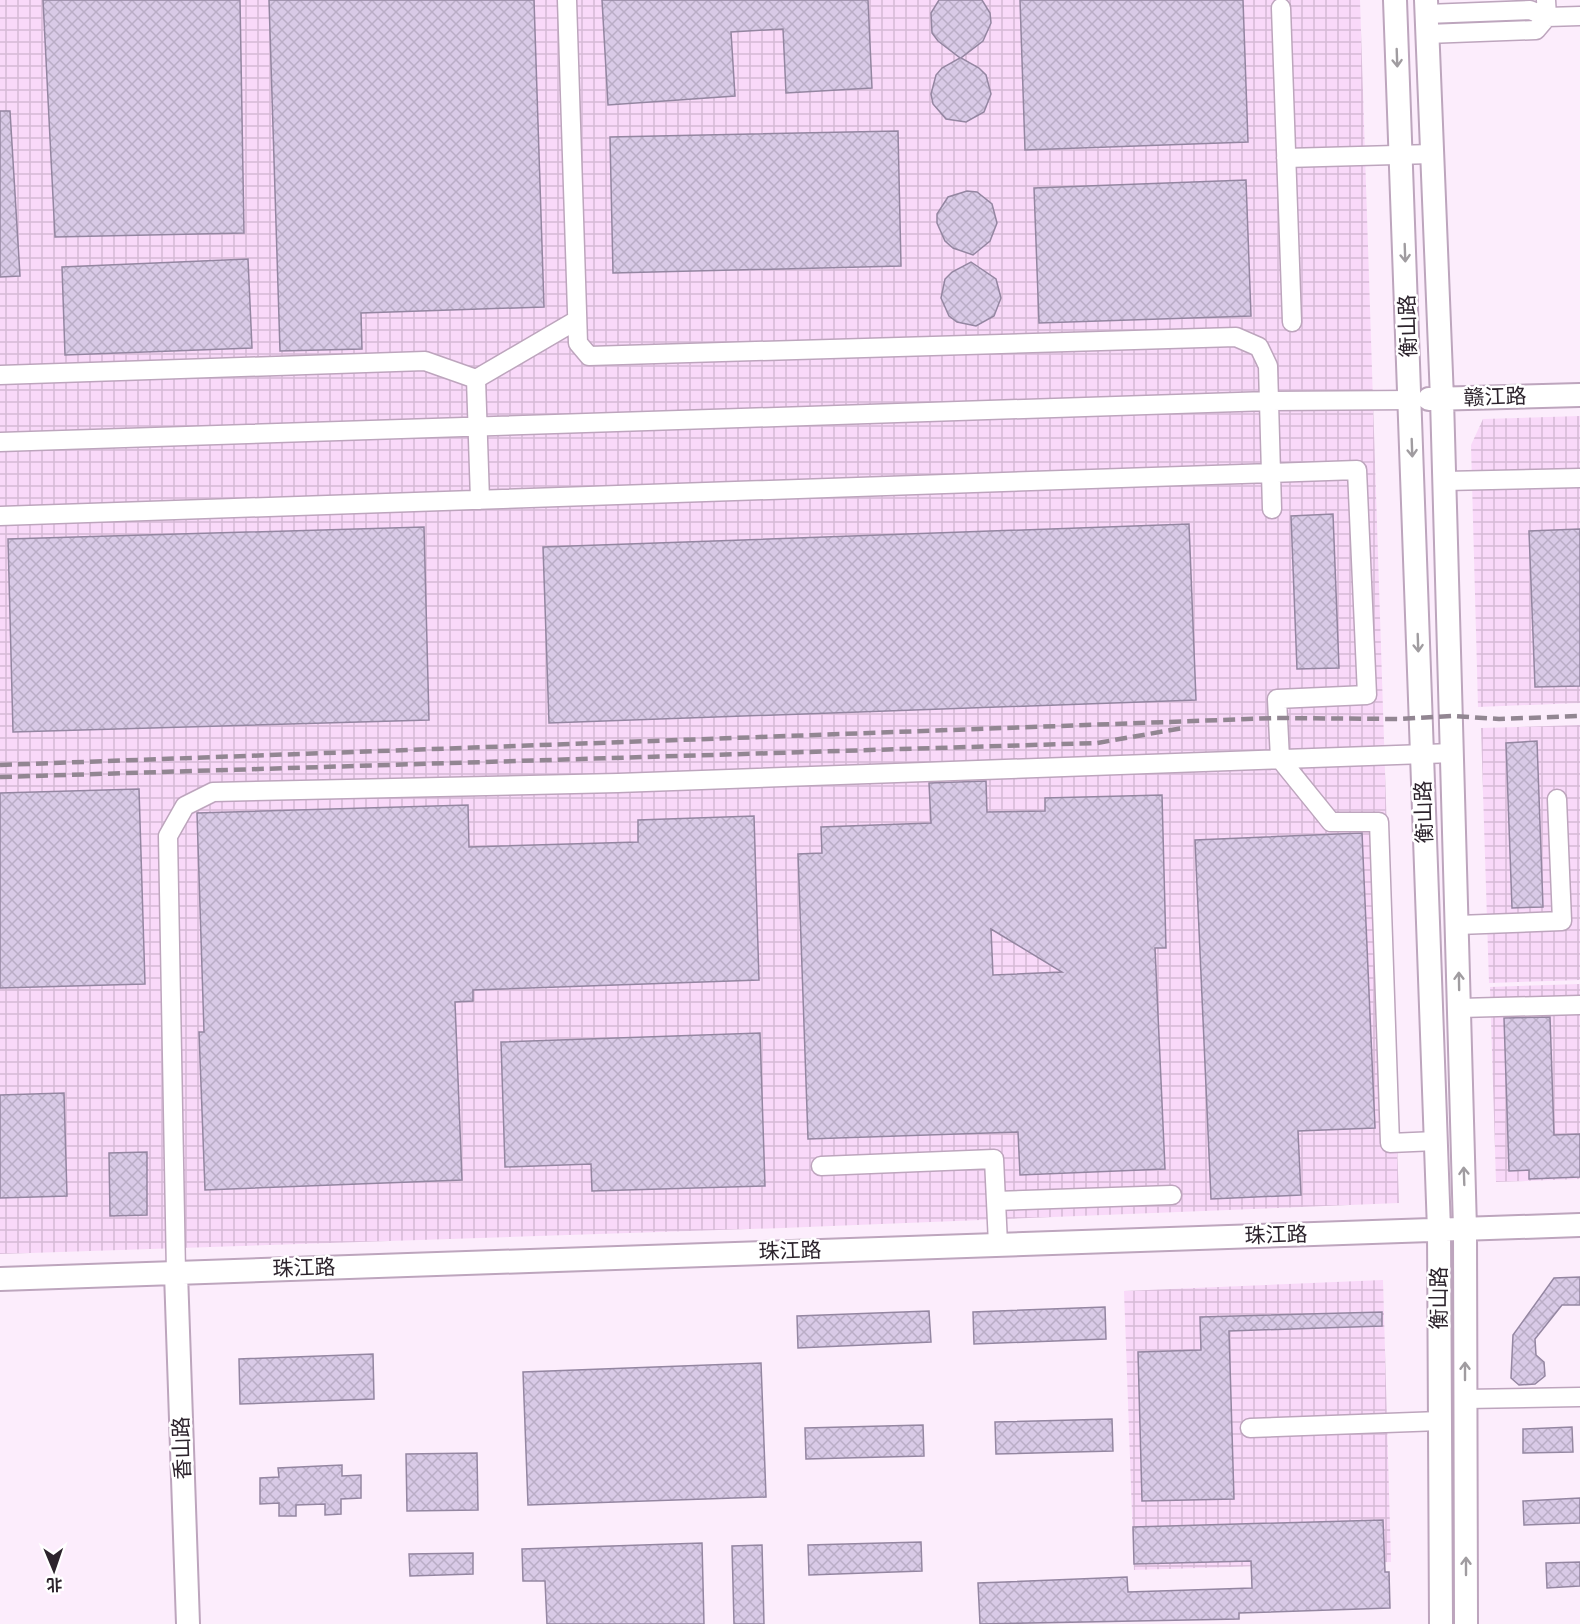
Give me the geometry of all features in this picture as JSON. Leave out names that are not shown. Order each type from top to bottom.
[{"type":"street","points":[[567,0],[578,343],[589,356],[1236,338],[1259,347],[1268,366],[1272,509]]},
{"type":"street","name":"衡山路","points":[[1395,0],[1439,1230],[1441,1624]]},
{"type":"street","points":[[1281,8],[1292,322]]},
{"type":"street","points":[[1427,16],[1536,30],[1546,9],[1580,16]]},
{"type":"street","name":"衡山路","points":[[1427,16],[1445,481],[1466,1228],[1466,1624]]},
{"type":"street","points":[[1286,158],[1432,154]]},
{"type":"street","points":[[0,375],[425,361],[476,379],[577,320]]},
{"type":"street","points":[[476,379],[480,500]]},
{"type":"street","name":"赣江路","points":[[1411,400],[1580,394]]},
{"type":"street","points":[[0,441],[1269,401],[1411,400]]},
{"type":"street","points":[[0,516],[1357,470],[1367,695],[1277,699],[1280,759],[1331,822],[1379,822],[1390,1143],[1436,1141]]},
{"type":"street","points":[[1445,481],[1580,478]]},
{"type":"street","points":[[176,1273],[168,836],[185,806],[213,792],[618,783],[1453,753]]},
{"type":"street","points":[[1458,926],[1562,921],[1557,799]]},
{"type":"street","points":[[1460,1008],[1580,1005]]},
{"type":"street","points":[[821,1166],[994,1159],[998,1244]]},
{"type":"street","points":[[996,1201],[1172,1195]]},
{"type":"street","name":"珠江路","points":[[0,1279],[1580,1225]]},
{"type":"street","name":"香山路","points":[[176,1273],[188,1624]]},
{"type":"street","points":[[1466,1399],[1580,1397]]},
{"type":"street","points":[[1250,1428],[1440,1420]]},
{"type":"shaded area","points":[[0,0],[1360,0],[1399,1203],[782,1228],[0,1254]]},
{"type":"shaded area","points":[[1580,416],[1580,703],[1478,707],[1471,445],[1483,419]]},
{"type":"shaded area","points":[[1580,725],[1580,980],[1489,983],[1481,728]]},
{"type":"shaded area","points":[[1580,984],[1580,1179],[1496,1182],[1490,987]]},
{"type":"shaded area","points":[[1383,1280],[1391,1562],[1134,1570],[1124,1291]]},
{"type":"building","points":[[43,0],[240,0],[244,233],[55,237]]},
{"type":"building","points":[[269,0],[534,0],[544,307],[361,313],[362,349],[280,351]]},
{"type":"building","points":[[602,0],[868,0],[872,88],[786,93],[783,29],[731,32],[735,96],[608,105]]},
{"type":"building","points":[[939,0],[982,0],[990,13],[991,23],[983,41],[961,58],[979,68],[986,75],[991,94],[984,112],[966,122],[946,119],[933,104],[931,94],[936,75],[942,68],[960,58],[938,41],[932,33],[931,13]]},
{"type":"building","points":[[1020,0],[1243,0],[1248,142],[1025,150]]},
{"type":"building","points":[[0,111],[10,111],[20,276],[0,277]]},
{"type":"building","points":[[898,131],[901,266],[613,273],[610,137]]},
{"type":"building","points":[[1246,180],[1251,316],[1039,323],[1034,188]]},
{"type":"building","points":[[967,191],[977,192],[992,204],[997,223],[990,241],[973,255],[953,248],[945,241],[937,223],[937,214],[948,197]]},
{"type":"building","points":[[248,259],[252,348],[65,355],[62,267]]},
{"type":"building","points":[[971,262],[996,279],[1001,298],[994,316],[976,326],[957,322],[949,316],[941,298],[945,279],[952,272]]},
{"type":"building","points":[[1333,514],[1339,668],[1297,669],[1291,516]]},
{"type":"building","points":[[1189,524],[1196,700],[549,723],[543,547]]},
{"type":"building","points":[[424,527],[429,720],[13,732],[8,539]]},
{"type":"building","points":[[1580,529],[1580,686],[1535,687],[1529,531]]},
{"type":"building","points":[[1537,741],[1543,907],[1512,908],[1506,743]]},
{"type":"building","points":[[986,781],[987,812],[1045,811],[1045,798],[1162,795],[1166,948],[1155,948],[1165,1169],[1020,1175],[1018,1132],[808,1139],[798,854],[822,853],[821,827],[931,823],[929,783]],"holes":[[[991,929],[1062,972],[993,975]]]},
{"type":"building","points":[[139,789],[145,984],[0,988],[0,793]]},
{"type":"building","points":[[468,805],[469,847],[638,842],[638,820],[754,816],[759,980],[473,990],[473,1001],[455,1002],[462,1180],[205,1190],[199,1032],[204,1032],[197,813]]},
{"type":"building","points":[[1362,833],[1375,1128],[1298,1131],[1301,1195],[1211,1199],[1195,840]]},
{"type":"building","points":[[1550,1017],[1554,1135],[1580,1134],[1580,1177],[1529,1179],[1529,1170],[1509,1171],[1504,1018]]},
{"type":"building","points":[[760,1033],[765,1186],[592,1191],[591,1164],[505,1167],[501,1042]]},
{"type":"building","points":[[64,1093],[67,1196],[0,1198],[0,1095]]},
{"type":"building","points":[[147,1152],[147,1215],[110,1216],[109,1153]]},
{"type":"building","points":[[1580,1277],[1580,1305],[1562,1305],[1535,1339],[1536,1355],[1544,1362],[1545,1376],[1535,1384],[1519,1385],[1511,1378],[1513,1335],[1554,1278]]},
{"type":"building","points":[[1105,1307],[1106,1339],[974,1344],[973,1312]]},
{"type":"building","points":[[929,1311],[931,1342],[798,1348],[797,1316]]},
{"type":"building","points":[[1382,1312],[1382,1326],[1229,1331],[1234,1499],[1142,1501],[1138,1352],[1201,1350],[1200,1317]]},
{"type":"building","points":[[373,1354],[374,1399],[240,1404],[239,1359]]},
{"type":"building","points":[[761,1363],[766,1497],[528,1505],[523,1372]]},
{"type":"building","points":[[1112,1419],[1113,1451],[996,1454],[995,1422]]},
{"type":"building","points":[[923,1425],[924,1456],[806,1459],[805,1428]]},
{"type":"building","points":[[1572,1427],[1573,1452],[1523,1453],[1523,1429]]},
{"type":"building","points":[[477,1453],[478,1510],[407,1511],[406,1454]]},
{"type":"building","points":[[342,1465],[342,1476],[361,1475],[361,1498],[341,1499],[341,1514],[325,1515],[325,1504],[296,1505],[296,1516],[279,1516],[279,1503],[260,1504],[260,1478],[279,1477],[278,1468]]},
{"type":"building","points":[[1580,1498],[1580,1523],[1524,1525],[1523,1501]]},
{"type":"building","points":[[1383,1520],[1385,1572],[1389,1572],[1390,1608],[1239,1613],[1239,1619],[980,1624],[978,1583],[1127,1577],[1128,1592],[1252,1588],[1251,1561],[1134,1564],[1133,1527]]},
{"type":"building","points":[[921,1542],[922,1571],[809,1575],[808,1545]]},
{"type":"building","points":[[702,1543],[704,1624],[547,1624],[545,1581],[523,1581],[522,1549]]},
{"type":"building","points":[[762,1545],[764,1624],[734,1624],[732,1546]]},
{"type":"building","points":[[473,1553],[473,1574],[410,1576],[409,1554]]},
{"type":"building","points":[[1580,1562],[1580,1586],[1547,1588],[1546,1563]]},
{"type":"railway","points":[[0,765],[1276,718],[1399,719],[1452,716],[1499,719],[1580,716]]},
{"type":"railway","points":[[0,777],[1097,743],[1183,728]]}]
